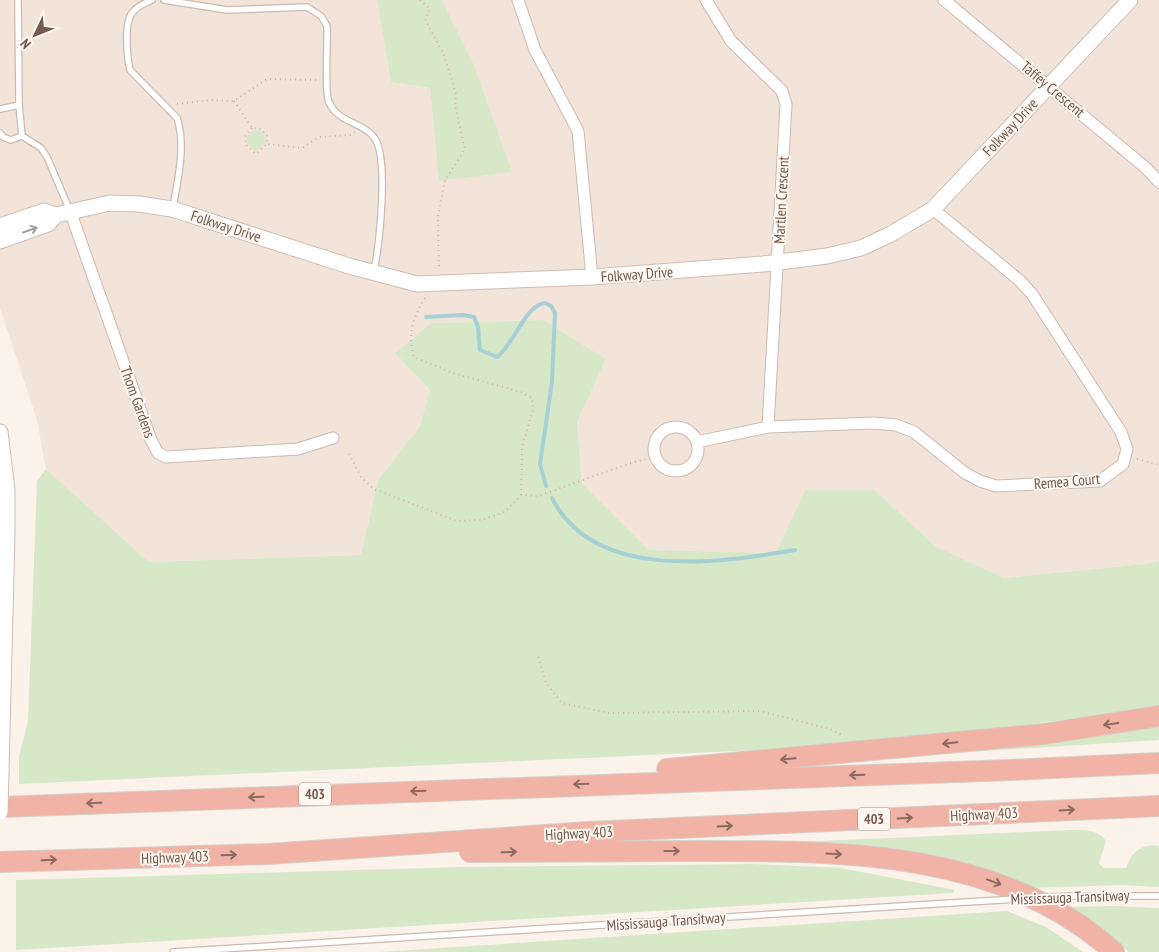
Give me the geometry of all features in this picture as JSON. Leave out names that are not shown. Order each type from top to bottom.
[{"type":"highway","points":[[630,783],[649,770],[1044,734],[1159,716]]},
{"type":"highway","name":"403","points":[[0,807],[1159,763]]},
{"type":"highway","name":"Highway 403","points":[[0,862],[268,854],[589,832],[1159,806]]},
{"type":"highway","points":[[268,854],[718,851],[831,854],[890,858],[959,870],[1022,893],[1069,919],[1114,952]]},
{"type":"street","points":[[518,0],[535,50],[578,131],[592,277]]},
{"type":"street","name":"Martlen Crescent","points":[[706,0],[731,41],[782,91],[786,104],[768,427]]},
{"type":"street","name":"Taffey Crescent","points":[[944,0],[1050,85],[1146,168],[1159,182]]},
{"type":"street","name":"Folkway Drive","points":[[0,226],[44,211],[63,213],[110,203],[139,204],[172,209],[374,273],[417,284],[592,277],[778,262],[827,256],[860,248],[892,234],[933,209],[1130,0]]},
{"type":"street","points":[[933,209],[1019,280],[1032,294],[1121,432],[1126,449],[1125,456]]},
{"type":"street","name":"Folkway Drive","points":[[0,241],[48,224],[63,213]]},
{"type":"street","name":"Thom Gardens","points":[[63,213],[151,440],[158,453],[166,458],[298,449],[333,438]]},
{"type":"street","name":"Remea Court","points":[[697,442],[768,427],[874,423],[896,425],[914,432],[965,472],[980,481],[996,486],[1100,481],[1123,464],[1125,456]]},
{"type":"street","points":[[668,428],[685,429],[697,442],[696,459],[683,470],[666,469],[655,457],[655,440],[668,428]]},
{"type":"street","points":[[0,432],[7,490],[0,812]]},
{"type":"lane","points":[[18,0],[19,105],[22,136]]},
{"type":"lane","points":[[152,0],[132,12],[128,21],[128,61],[130,70],[136,78],[177,118],[180,128],[178,181],[172,209]]},
{"type":"lane","points":[[164,0],[227,10],[307,7],[322,16],[327,26],[328,100],[334,112],[374,136],[381,154],[380,240],[374,273]]},
{"type":"lane","points":[[0,110],[19,105]]},
{"type":"lane","points":[[0,133],[3,137],[11,140],[22,136]]},
{"type":"lane","points":[[22,136],[41,148],[47,157],[63,213]]},
{"type":"lane","name":"Mississauga Transitway","points":[[173,952],[950,902],[1069,896],[1159,896]]},
{"type":"path","points":[[349,454],[361,477],[374,489],[457,521],[482,520],[505,512],[521,495],[522,447],[533,409],[532,398],[521,392],[453,373],[414,357],[411,348],[411,326],[417,311],[435,283],[440,263],[438,216],[445,180],[465,149],[455,106],[456,94],[444,55],[425,19],[430,9],[420,0]]},
{"type":"path","points":[[167,107],[184,102],[234,101],[267,79],[328,80]]},
{"type":"path","points":[[234,101],[252,128],[260,129],[267,136],[267,144],[256,154],[246,144],[245,137],[252,128]]},
{"type":"path","points":[[267,144],[302,148],[319,137],[350,135],[362,128]]},
{"type":"path","points":[[1125,456],[1159,465]]},
{"type":"path","points":[[521,495],[538,496],[631,463],[655,457]]},
{"type":"path","points":[[538,657],[546,683],[562,703],[609,713],[760,711],[830,729],[847,738]]},
{"type":"shaded area","points":[[0,0],[377,0],[391,82],[430,88],[439,180],[473,63],[442,0],[1159,0],[1159,561],[1004,578],[935,546],[875,490],[805,490],[776,553],[649,550],[582,485],[577,422],[606,359],[543,320],[431,323],[395,353],[430,390],[420,426],[378,480],[361,555],[149,562],[46,469],[37,420],[0,308]]},
{"type":"green space","points":[[377,0],[442,0],[473,63],[512,172],[439,181],[430,88],[391,82]]},
{"type":"green space","points":[[253,130],[260,130],[265,136],[266,143],[256,152],[247,143],[247,136]]},
{"type":"green space","points":[[543,320],[606,359],[577,422],[582,484],[649,550],[776,553],[805,490],[875,490],[935,546],[1004,578],[1159,561],[1159,708],[951,734],[803,748],[19,784],[19,756],[28,721],[37,481],[46,469],[149,562],[361,555],[378,480],[420,426],[430,390],[395,353],[431,323]]},
{"type":"green space","points":[[1159,722],[1159,740],[950,753],[950,749]]},
{"type":"green space","points":[[1071,830],[1095,832],[1103,837],[1106,841],[1099,863],[1103,868],[1126,868],[1134,853],[1142,847],[1159,846],[1159,887],[1123,885],[1030,888],[996,873],[929,855],[799,842]]},
{"type":"green space","points":[[754,864],[841,868],[955,890],[953,893],[16,950],[16,880],[461,867]]},
{"type":"green space","points":[[1068,907],[1159,908],[1159,952],[1129,952],[1100,928]]},
{"type":"green space","points":[[1007,911],[1046,927],[1083,952],[379,952]]},
{"type":"waterway","points":[[426,317],[463,315],[474,317],[478,327],[480,350],[497,357],[503,352],[531,311],[538,305],[545,303],[551,306],[555,313],[552,382],[540,464],[546,486]]},
{"type":"waterway","points":[[552,498],[571,525],[597,543],[627,555],[661,560],[696,561],[731,559],[795,550]]}]
